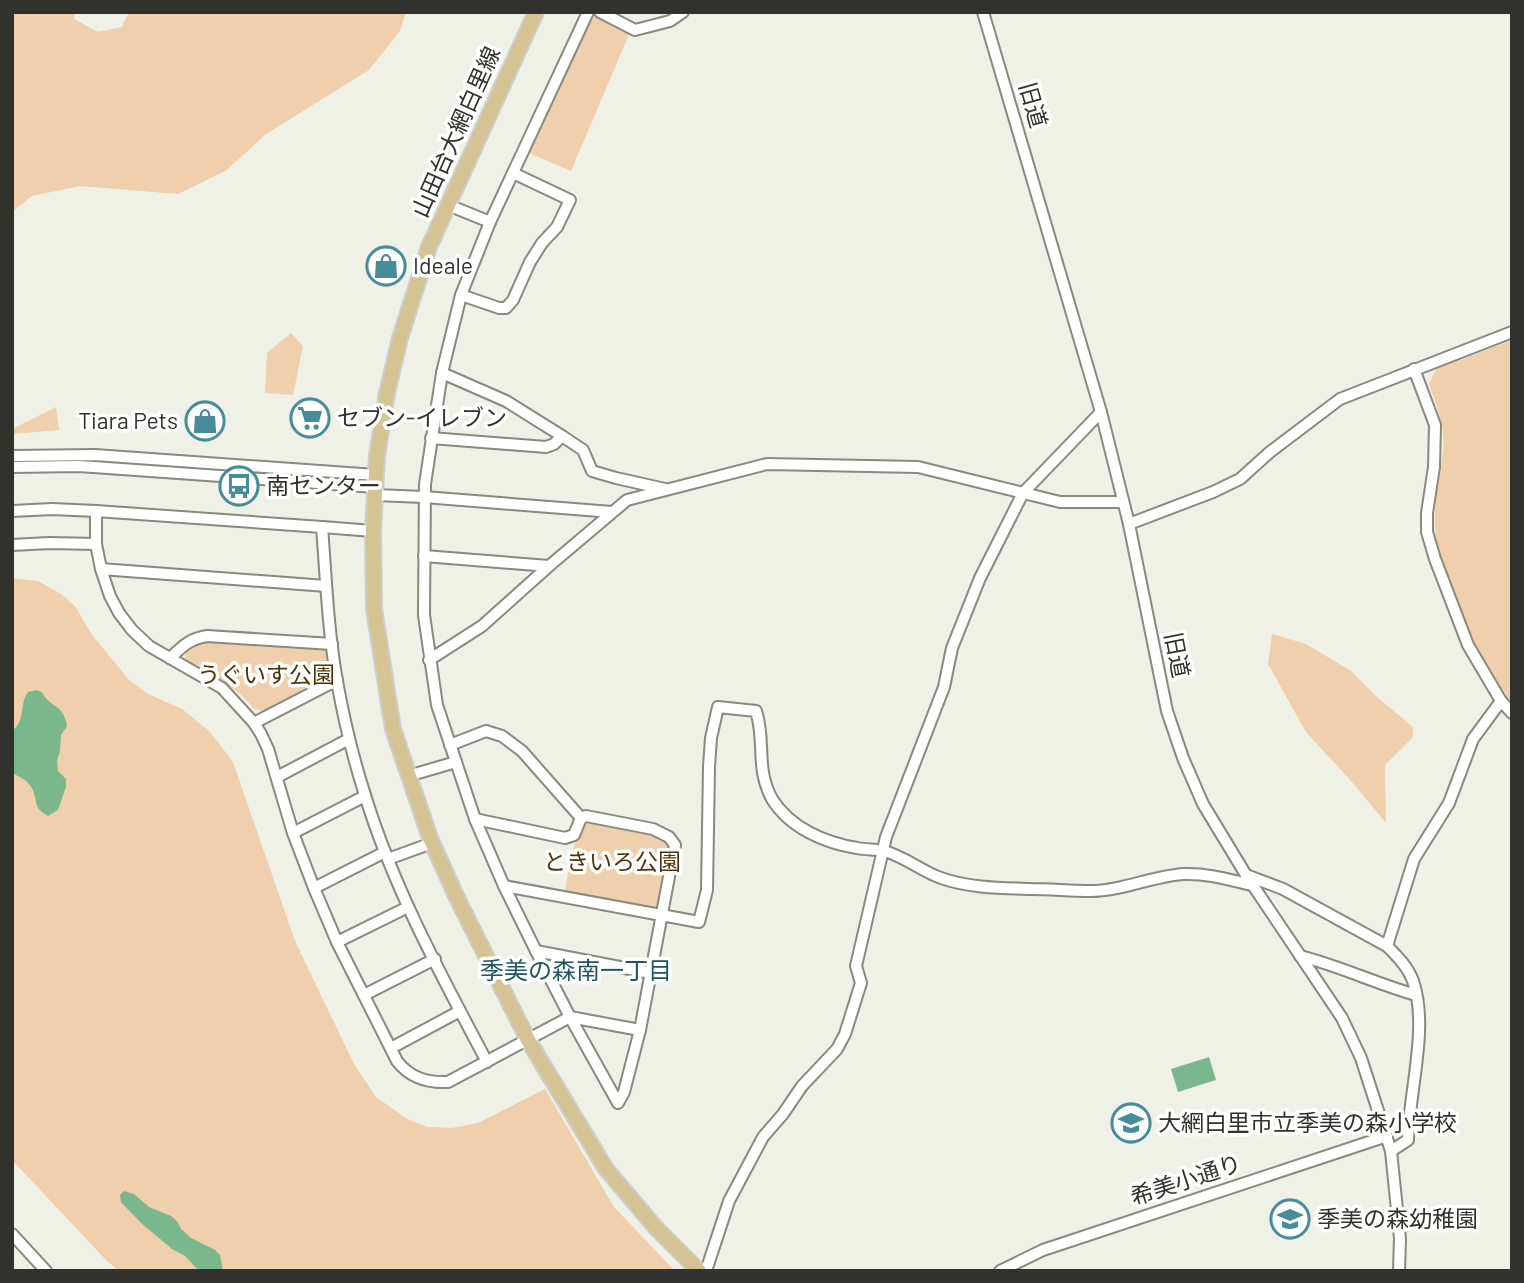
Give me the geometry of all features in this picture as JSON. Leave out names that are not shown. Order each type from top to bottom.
[{"type":"main road","name":"山田台大網白里線","points":[[536,12],[429,247],[400,338],[384,405],[375,485],[374,609],[393,729],[432,843],[457,898],[528,1041],[606,1169],[656,1228],[699,1271]]},
{"type":"street","points":[[475,819],[565,838],[574,835],[581,818],[586,816],[653,829],[669,837],[675,845],[640,1030],[624,1092],[618,1103],[570,1017],[503,886],[475,819],[437,705],[424,615],[424,497],[442,373],[461,295],[490,222],[588,12]]},
{"type":"street","points":[[600,12],[635,30],[670,21],[683,12]]},
{"type":"street","name":"旧道","points":[[983,12],[1101,412],[1129,524],[1167,711],[1203,804],[1249,880],[1342,1018],[1361,1058],[1391,1151],[1400,1239],[1399,1271]]},
{"type":"street","points":[[461,295],[506,308],[513,300],[530,262],[542,243],[557,227],[570,200],[513,173]]},
{"type":"street","points":[[448,205],[490,222]]},
{"type":"street","points":[[1129,524],[1240,479],[1270,452],[1340,399],[1512,332]]},
{"type":"street","points":[[1414,369],[1435,425],[1434,467],[1427,532],[1468,645],[1501,701],[1512,713]]},
{"type":"street","points":[[442,373],[506,401],[562,436],[583,450],[592,471],[667,489]]},
{"type":"street","points":[[706,1271],[729,1201],[763,1137],[802,1086],[837,1049],[845,1034],[862,983],[856,966],[886,837],[944,687],[952,648],[980,578],[1023,493],[1101,412]]},
{"type":"street","points":[[431,438],[546,447],[562,436]]},
{"type":"street","points":[[12,456],[95,456],[164,466],[375,485],[424,497],[612,512]]},
{"type":"street","points":[[429,660],[482,626],[626,499],[767,464],[918,467],[1060,502],[1123,502]]},
{"type":"street","points":[[12,467],[164,466]]},
{"type":"street","points":[[637,497],[642,491],[639,483]]},
{"type":"street","points":[[12,511],[96,511],[373,531]]},
{"type":"street","points":[[96,511],[96,544],[101,569],[119,613],[149,646],[222,688],[254,723],[268,749],[293,833],[337,942],[404,1069],[426,1081],[448,1082],[570,1017],[640,1030]]},
{"type":"street","points":[[322,527],[337,680],[349,739],[365,796],[408,907],[487,1062]]},
{"type":"street","points":[[12,545],[96,544]]},
{"type":"street","points":[[424,556],[549,566]]},
{"type":"street","points":[[101,569],[326,586]]},
{"type":"street","points":[[170,659],[185,644],[206,636],[332,644]]},
{"type":"street","points":[[254,723],[337,680]]},
{"type":"street","points":[[1387,946],[1414,859],[1449,803],[1473,739],[1501,701]]},
{"type":"street","points":[[503,886],[699,922],[707,890],[711,738],[719,707],[756,711],[760,724],[762,773],[773,800],[789,819],[807,833],[822,839],[856,848],[883,851],[943,879],[999,888],[1113,890],[1184,874],[1249,880],[1283,889],[1387,946],[1400,959],[1412,979],[1420,1027],[1408,1140],[1391,1151]]},
{"type":"street","points":[[450,745],[486,731],[502,736],[522,751],[581,818]]},
{"type":"street","points":[[276,777],[349,739]]},
{"type":"street","points":[[408,776],[456,762]]},
{"type":"street","points":[[293,833],[365,796]]},
{"type":"street","points":[[314,888],[387,856],[432,843]]},
{"type":"street","points":[[337,942],[408,907]]},
{"type":"street","points":[[536,951],[651,973]]},
{"type":"street","points":[[1300,956],[1416,995]]},
{"type":"street","points":[[364,995],[435,959]]},
{"type":"street","points":[[391,1048],[460,1011]]},
{"type":"street","name":"希美小通り","points":[[1000,1271],[1043,1250],[1387,1136]]},
{"type":"street","points":[[12,1234],[46,1271]]},
{"type":"green space","points":[[12,12],[75,12],[74,19],[98,32],[122,27],[129,12],[406,12],[400,31],[369,70],[266,134],[227,170],[178,194],[80,186],[32,196],[12,212]]},
{"type":"green space","points":[[596,17],[630,32],[571,171],[529,153],[590,20]]},
{"type":"green space","points":[[291,333],[303,346],[293,395],[265,393],[267,353]]},
{"type":"green space","points":[[1512,340],[1512,703],[1473,644],[1437,546],[1435,510],[1443,435],[1429,384],[1437,367]]},
{"type":"green space","points":[[56,407],[59,430],[12,434],[12,429]]},
{"type":"green space","points":[[12,578],[38,581],[61,594],[75,606],[92,635],[130,681],[148,694],[182,709],[210,732],[233,762],[295,941],[354,1064],[376,1097],[407,1119],[428,1127],[452,1128],[478,1123],[545,1089],[614,1207],[675,1271],[119,1271],[106,1260],[12,1160]]},
{"type":"green space","points":[[1272,634],[1306,644],[1351,671],[1413,727],[1413,737],[1385,765],[1386,823],[1306,732],[1268,664]]},
{"type":"green space","name":"うぐいす公園","points":[[204,641],[321,647],[329,651],[331,671],[329,676],[263,711],[254,709],[232,687],[186,659],[188,649]]},
{"type":"green space","name":"ときいろ公園","points":[[593,820],[657,834],[670,844],[659,906],[655,909],[565,891],[576,841],[580,832]]},
{"type":"shaded area","points":[[28,692],[42,692],[63,713],[67,726],[61,735],[57,761],[58,771],[66,779],[66,787],[58,810],[48,816],[37,806],[29,785],[12,773],[12,731],[21,717],[25,697]]},
{"type":"shaded area","points":[[1209,1057],[1216,1080],[1178,1092],[1171,1069]]},
{"type":"shaded area","points":[[124,1191],[134,1194],[149,1207],[171,1216],[191,1238],[215,1250],[220,1255],[223,1271],[199,1271],[185,1256],[172,1249],[141,1223],[121,1202],[120,1195]]},
{"type":"place","name":"Ideale","points":[[386,266]]},
{"type":"place","name":"セブン-イレブン","points":[[310,418]]},
{"type":"place","name":"Tiara Pets","points":[[205,421]]},
{"type":"place","name":"南センター","points":[[239,486]]},
{"type":"place","name":"大網白里市立季美の森小学校","points":[[1131,1123]]},
{"type":"place","name":"季美の森幼稚園","points":[[1290,1219]]},
{"type":"district","name":"季美の森南一丁目","points":[[576,971]]}]
